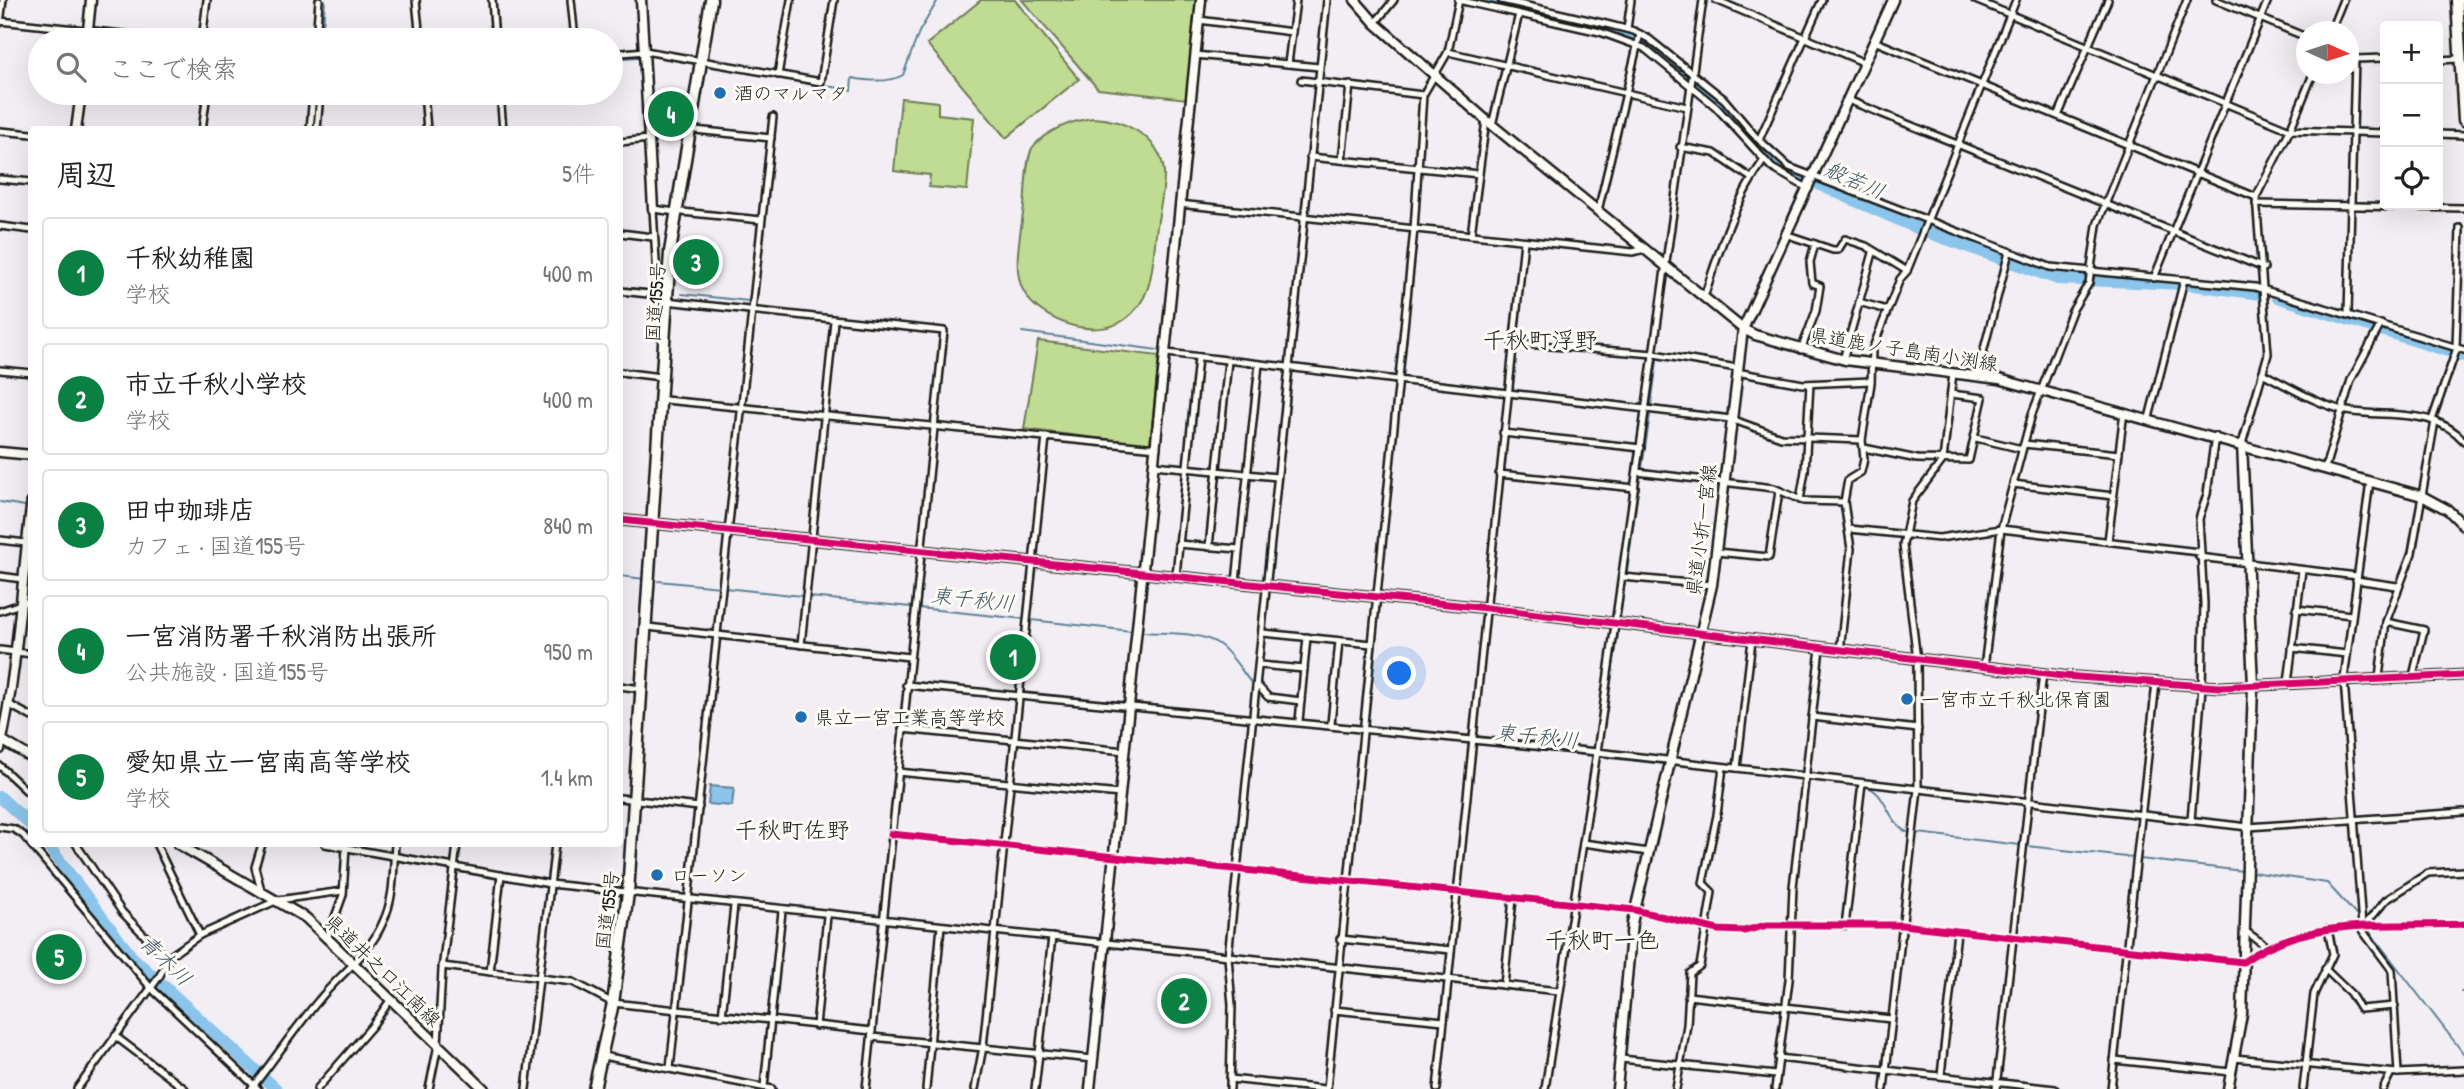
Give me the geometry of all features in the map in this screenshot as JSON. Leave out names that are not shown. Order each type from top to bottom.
[{"type":"highway","name":"国道155号","points":[[704,61],[711,0]]},
{"type":"highway","name":"国道155号","points":[[594,1089],[613,1003],[628,892],[648,627],[666,299],[704,61],[718,0]]},
{"type":"highway","points":[[2457,0],[2464,120]]},
{"type":"highway","name":"国道155号","points":[[653,524],[659,505],[665,400],[666,299]]},
{"type":"street","points":[[3,0],[0,21],[77,28]]},
{"type":"street","points":[[88,28],[92,0]]},
{"type":"street","points":[[204,28],[207,0]]},
{"type":"street","points":[[317,28],[319,0]]},
{"type":"street","points":[[416,0],[419,28]]},
{"type":"street","points":[[492,0],[494,28]]},
{"type":"street","points":[[571,0],[574,28]]},
{"type":"street","points":[[641,0],[653,237],[666,299]]},
{"type":"street","points":[[778,75],[790,0]]},
{"type":"street","points":[[623,53],[645,51],[821,82],[834,0]]},
{"type":"street","points":[[1090,1089],[1201,0]]},
{"type":"street","points":[[1288,64],[1296,0]]},
{"type":"street","points":[[1230,1089],[1233,1004],[1228,957],[1307,217],[1310,157],[1327,0]]},
{"type":"street","name":"県道鹿ノ子島南小渕線","points":[[1354,0],[1375,23],[1433,75],[1743,329],[1801,350],[1843,360],[1977,376],[2215,436],[2423,496],[2448,510],[2464,526]]},
{"type":"street","points":[[1375,23],[1394,0]]},
{"type":"street","points":[[1230,1079],[1326,1089],[1414,229],[1423,95],[1448,52],[1458,0],[1611,35],[1636,45],[1655,56],[1690,88],[1716,107],[1764,160],[1786,177],[1809,189]]},
{"type":"street","points":[[1501,0],[1640,34],[1658,45],[1724,99],[1759,140],[1789,167],[2050,267],[2265,289],[2348,313],[2380,327],[2458,350]]},
{"type":"street","points":[[1628,30],[1631,0]]},
{"type":"street","points":[[1545,1089],[1616,625],[1680,147],[1703,0]]},
{"type":"street","points":[[1716,0],[1865,63]]},
{"type":"street","points":[[1759,140],[1822,0]]},
{"type":"street","name":"県道小折一宮線","points":[[1617,1089],[1628,954],[1635,910],[1712,585],[1743,329],[1893,0]]},
{"type":"street","points":[[1975,0],[2290,130],[2380,133]]},
{"type":"street","points":[[1840,651],[1849,572],[1849,529],[1844,502],[1848,480],[1861,472],[1864,448],[1862,440],[1871,381],[1870,363],[1887,310],[1900,279],[1907,271],[2016,0]]},
{"type":"street","points":[[2058,116],[2108,0]]},
{"type":"street","points":[[1984,668],[2001,528],[2023,446],[2072,311],[2089,283],[2092,242],[2105,205],[2187,0]]},
{"type":"street","points":[[2216,0],[2296,33]]},
{"type":"street","points":[[2154,278],[2268,0]]},
{"type":"street","points":[[2334,21],[2343,0]]},
{"type":"street","points":[[1471,235],[1489,122],[1519,14]]},
{"type":"street","points":[[1199,20],[1292,32]]},
{"type":"street","points":[[1598,211],[1640,34]]},
{"type":"street","points":[[1874,41],[2256,200],[2350,206],[2464,208]]},
{"type":"street","points":[[1448,52],[1686,107]]},
{"type":"street","points":[[1195,55],[1319,67]]},
{"type":"street","points":[[2359,57],[2380,58]]},
{"type":"street","points":[[2443,60],[2459,59]]},
{"type":"street","points":[[1301,80],[1423,95]]},
{"type":"street","points":[[2228,1089],[2242,1014],[2253,685],[2242,444],[2268,354],[2264,268],[2256,200],[2309,84]]},
{"type":"street","points":[[2348,313],[2352,84]]},
{"type":"street","points":[[1342,160],[1350,86]]},
{"type":"street","points":[[1848,100],[2264,268]]},
{"type":"street","points":[[76,126],[79,105]]},
{"type":"street","points":[[203,126],[205,105]]},
{"type":"street","points":[[310,126],[312,105]]},
{"type":"street","points":[[317,126],[319,105]]},
{"type":"street","points":[[425,105],[428,126]]},
{"type":"street","points":[[501,105],[503,126]]},
{"type":"street","points":[[670,1068],[773,117]]},
{"type":"street","points":[[649,127],[771,138]]},
{"type":"street","points":[[0,131],[28,134]]},
{"type":"street","points":[[2443,134],[2464,135]]},
{"type":"street","points":[[623,142],[649,139]]},
{"type":"street","points":[[1680,147],[1714,153],[1751,177]]},
{"type":"street","points":[[1310,157],[1479,174]]},
{"type":"street","points":[[1704,297],[1732,216],[1751,177],[1764,160]]},
{"type":"street","points":[[0,178],[28,182]]},
{"type":"street","points":[[1179,204],[1524,242],[1633,251],[1645,249]]},
{"type":"street","points":[[653,209],[761,220]]},
{"type":"street","points":[[0,226],[28,230]]},
{"type":"street","points":[[2379,677],[2386,622],[2397,586],[2412,553],[2433,421],[2458,350],[2460,228]]},
{"type":"street","points":[[623,233],[653,237]]},
{"type":"street","points":[[1788,235],[1838,250],[1845,239],[1866,246],[1873,253],[1907,271]]},
{"type":"street","points":[[1437,1089],[1524,242]]},
{"type":"street","points":[[1801,350],[1819,299],[1820,286],[1812,283],[1810,262],[1815,244]]},
{"type":"street","points":[[1977,376],[2009,252]]},
{"type":"street","points":[[1843,360],[1873,253]]},
{"type":"street","points":[[2149,418],[2183,280]]},
{"type":"street","points":[[623,292],[751,311],[944,331],[919,550],[866,1089]]},
{"type":"street","points":[[1859,302],[1887,310]]},
{"type":"street","points":[[801,645],[834,321]]},
{"type":"street","points":[[2325,468],[2351,380],[2380,327]]},
{"type":"street","points":[[1512,343],[1654,354],[1810,384],[1871,381]]},
{"type":"street","points":[[1167,353],[1731,419],[1781,437],[1862,440]]},
{"type":"street","points":[[1176,575],[1198,358]]},
{"type":"street","points":[[1209,547],[1228,360]]},
{"type":"street","points":[[1236,582],[1259,364]]},
{"type":"street","points":[[0,370],[28,373]]},
{"type":"street","points":[[623,372],[661,377]]},
{"type":"street","points":[[1884,1089],[1918,789],[1917,660],[1904,567],[1905,533],[1912,501],[1943,460],[1953,373]]},
{"type":"street","points":[[2262,373],[2343,410],[2433,421],[2451,426],[2464,441]]},
{"type":"street","points":[[1800,500],[1810,384]]},
{"type":"street","points":[[1864,448],[1917,458],[1969,460],[1976,439],[1983,398],[1951,394]]},
{"type":"street","points":[[665,400],[1157,448]]},
{"type":"street","points":[[2108,541],[2124,412]]},
{"type":"street","points":[[1503,433],[1641,448]]},
{"type":"street","points":[[2191,820],[2202,687],[2204,603],[2199,519],[2207,494],[2215,436]]},
{"type":"street","points":[[975,1089],[983,1048],[1046,437]]},
{"type":"street","points":[[1976,439],[2119,454]]},
{"type":"street","points":[[0,452],[28,455]]},
{"type":"street","points":[[1154,465],[1278,477]]},
{"type":"street","points":[[1637,472],[1779,491],[1800,500],[1844,502]]},
{"type":"street","points":[[1499,474],[1635,488]]},
{"type":"street","points":[[2370,481],[2344,678],[2362,926],[2392,970],[2398,1073]]},
{"type":"street","points":[[2013,484],[2113,496]]},
{"type":"street","points":[[1716,552],[1769,558],[1779,491]]},
{"type":"street","points":[[623,520],[1377,596],[1984,668],[2202,687],[2344,678],[2464,675]]},
{"type":"street","points":[[1849,529],[1939,538],[2001,528],[2199,554],[2397,586]]},
{"type":"street","points":[[28,529],[17,652],[10,705],[1,743],[28,756]]},
{"type":"street","points":[[0,540],[26,543]]},
{"type":"street","points":[[1178,544],[1239,550]]},
{"type":"street","points":[[2288,683],[2302,570]]},
{"type":"street","points":[[0,576],[22,579]]},
{"type":"street","points":[[1622,577],[1712,585]]},
{"type":"street","points":[[0,611],[28,602]]},
{"type":"street","points":[[2297,609],[2352,615]]},
{"type":"street","points":[[2386,622],[2424,630],[2413,676]]},
{"type":"street","points":[[648,627],[909,657]]},
{"type":"street","points":[[1263,633],[1371,644]]},
{"type":"street","points":[[906,685],[1298,725],[1307,637]]},
{"type":"street","points":[[1737,768],[1752,640]]},
{"type":"street","points":[[1331,724],[1339,641]]},
{"type":"street","points":[[1775,1089],[1789,926],[1820,648]]},
{"type":"street","points":[[2292,648],[2347,654]]},
{"type":"street","points":[[0,650],[28,653]]},
{"type":"street","points":[[1260,665],[1304,669]]},
{"type":"street","points":[[1996,1086],[2043,673]]},
{"type":"street","points":[[2111,1089],[2156,683]]},
{"type":"street","points":[[623,686],[644,689]]},
{"type":"street","points":[[1258,686],[1268,697],[1301,701]]},
{"type":"street","points":[[10,705],[28,715]]},
{"type":"street","points":[[1812,717],[1918,729]]},
{"type":"street","points":[[1299,721],[1597,752],[2248,827],[2464,812]]},
{"type":"street","points":[[902,729],[1125,751]]},
{"type":"street","points":[[0,766],[28,792]]},
{"type":"street","points":[[1676,1089],[1690,973],[1700,966],[1712,892],[1703,883],[1717,815],[1723,767]]},
{"type":"street","points":[[898,772],[1121,794]]},
{"type":"street","points":[[1845,926],[1862,783]]},
{"type":"street","points":[[623,798],[699,807]]},
{"type":"street","points":[[0,827],[14,829],[28,841]]},
{"type":"street","points":[[891,834],[1635,910],[1706,929],[1744,931],[1767,925],[1902,925],[2244,962],[2266,946],[2328,929],[2464,924]]},
{"type":"street","points":[[1583,843],[1649,852]]},
{"type":"street","points":[[33,847],[151,988],[254,1088],[317,1002],[339,977],[356,964],[383,922],[393,891],[395,847]]},
{"type":"street","points":[[78,847],[122,912],[166,958]]},
{"type":"street","points":[[157,847],[200,935]]},
{"type":"street","name":"県道井之口江南線","points":[[183,847],[278,900],[328,936],[484,1089]]},
{"type":"street","points":[[261,847],[255,867],[261,890]]},
{"type":"street","points":[[328,936],[343,891],[346,847]]},
{"type":"street","points":[[356,847],[550,884],[827,916],[1559,991]]},
{"type":"street","points":[[429,1089],[438,1045],[442,966],[457,847]]},
{"type":"street","points":[[526,1089],[555,847]]},
{"type":"street","points":[[2362,926],[2386,900],[2428,873],[2464,871]]},
{"type":"street","points":[[490,972],[501,875]]},
{"type":"street","points":[[77,1089],[151,988],[166,958],[200,935],[278,900],[343,891]]},
{"type":"street","points":[[1504,985],[1513,899]]},
{"type":"street","points":[[722,1016],[734,905]]},
{"type":"street","points":[[764,1087],[782,911]]},
{"type":"street","points":[[816,1026],[827,916]]},
{"type":"street","points":[[926,1089],[942,926]]},
{"type":"street","points":[[2303,1089],[2314,994],[2333,954],[2328,929]]},
{"type":"street","points":[[2244,930],[2266,946]]},
{"type":"street","points":[[1941,1075],[1957,932]]},
{"type":"street","points":[[1035,1089],[1052,937]]},
{"type":"street","points":[[1340,939],[1451,950]]},
{"type":"street","points":[[442,966],[573,982],[613,1003],[1093,1059]]},
{"type":"street","points":[[2325,969],[2350,993],[2360,1009],[2395,1006]]},
{"type":"street","points":[[1688,996],[1891,1019]]},
{"type":"street","points":[[317,1089],[372,1026],[391,999]]},
{"type":"street","points":[[1334,1010],[1444,1021]]},
{"type":"street","points":[[115,1036],[185,1089]]},
{"type":"street","points":[[603,1056],[772,1089]]},
{"type":"street","points":[[1778,1058],[1941,1075],[1996,1086],[2055,1089]]},
{"type":"street","points":[[2234,1058],[2391,1073],[2464,1070]]},
{"type":"street","points":[[1621,1059],[1776,1075]]},
{"type":"street","points":[[2114,1060],[2231,1072]]},
{"type":"street","points":[[2382,1089],[2391,1073]]},
{"type":"street","points":[[724,1089],[726,1079]]},
{"type":"green space","points":[[981,0],[1015,0],[1079,79],[1006,138],[927,44]]},
{"type":"green space","points":[[1022,0],[1197,0],[1187,99],[1098,89]]},
{"type":"green space","points":[[901,98],[938,102],[938,114],[974,118],[967,190],[929,187],[930,175],[894,171]]},
{"type":"green space","points":[[1093,118],[1128,126],[1148,139],[1161,159],[1164,171],[1152,270],[1146,292],[1134,312],[1124,320],[1118,324],[1097,328],[1067,324],[1046,315],[1032,304],[1023,291],[1018,261],[1027,169],[1032,148],[1044,136],[1060,127]]},
{"type":"green space","points":[[1038,341],[1159,356],[1150,445],[1024,429]]},
{"type":"water","points":[[710,786],[734,788],[732,806],[708,804]]},
{"type":"waterway","points":[[323,28],[325,0]]},
{"type":"waterway","points":[[766,76],[851,90],[852,78],[878,81],[897,78],[903,75],[919,32],[938,0]]},
{"type":"waterway","name":"般若川","points":[[1479,0],[1642,38],[1716,100],[1773,164],[1919,229],[2058,279],[2186,284],[2262,294]]},
{"type":"waterway","points":[[651,55],[678,60]]},
{"type":"waterway","points":[[623,58],[638,57]]},
{"type":"waterway","points":[[623,287],[650,290]]},
{"type":"waterway","points":[[682,294],[749,301]]},
{"type":"waterway","name":"般若川","points":[[2277,297],[2464,356]]},
{"type":"waterway","points":[[1022,332],[1158,350]]},
{"type":"waterway","points":[[1657,361],[1651,406],[1724,414]]},
{"type":"waterway","points":[[1294,365],[1396,376]]},
{"type":"waterway","points":[[1403,377],[1506,389]]},
{"type":"waterway","points":[[1513,390],[1643,405]]},
{"type":"waterway","points":[[1642,467],[1650,415]]},
{"type":"waterway","points":[[1627,572],[1640,476]]},
{"type":"waterway","name":"東千秋川","points":[[0,502],[25,506]]},
{"type":"waterway","name":"東千秋川","points":[[623,576],[645,579]]},
{"type":"waterway","name":"東千秋川","points":[[658,581],[720,587]]},
{"type":"waterway","points":[[1621,612],[1625,581]]},
{"type":"waterway","name":"東千秋川","points":[[725,588],[802,596]]},
{"type":"waterway","name":"東千秋川","points":[[810,597],[911,607]]},
{"type":"waterway","name":"東千秋川","points":[[918,608],[1024,619]]},
{"type":"waterway","name":"東千秋川","points":[[1031,620],[1132,631]]},
{"type":"waterway","name":"東千秋川","points":[[1144,632],[1194,635],[1212,641],[1229,654],[1252,684]]},
{"type":"waterway","points":[[1603,732],[1618,634]]},
{"type":"waterway","points":[[911,681],[913,654]]},
{"type":"waterway","points":[[906,722],[910,690]]},
{"type":"waterway","name":"東千秋川","points":[[1344,730],[1360,732]]},
{"type":"waterway","name":"東千秋川","points":[[1366,732],[1469,743]]},
{"type":"waterway","name":"東千秋川","points":[[1477,744],[1594,756]]},
{"type":"waterway","name":"東千秋川","points":[[1600,757],[1665,764]]},
{"type":"waterway","name":"東千秋川","points":[[1675,764],[1719,769]]},
{"type":"waterway","name":"東千秋川","points":[[1726,770],[1803,779]]},
{"type":"waterway","name":"東千秋川","points":[[1810,780],[1859,785]]},
{"type":"waterway","name":"東千秋川","points":[[1865,786],[1879,795],[1897,824],[1910,833]]},
{"type":"waterway","name":"青木川","points":[[0,797],[28,822]]},
{"type":"waterway","name":"東千秋川","points":[[1918,833],[2020,845]]},
{"type":"waterway","name":"東千秋川","points":[[2027,846],[2135,858]]},
{"type":"waterway","name":"青木川","points":[[49,847],[132,957],[276,1089]]},
{"type":"waterway","name":"東千秋川","points":[[2140,859],[2243,871]]},
{"type":"waterway","points":[[2427,871],[2464,868]]},
{"type":"waterway","name":"東千秋川","points":[[2252,872],[2327,883],[2357,916]]},
{"type":"waterway","points":[[2386,897],[2413,879]]},
{"type":"waterway","points":[[2367,917],[2379,904]]},
{"type":"waterway","name":"東千秋川","points":[[2370,932],[2464,1054]]},
{"type":"cycle path","points":[[623,520],[1487,608],[2063,676],[2220,687],[2464,675]]},
{"type":"cycle path","points":[[891,834],[1635,910],[1718,930],[1744,931],[1767,925],[1902,925],[2243,962],[2268,947],[2321,931],[2379,925],[2464,924]]},
{"type":"place","name":"酒のマルマタ","points":[[720,93]]},
{"type":"place","name":"一宮消防署千秋消防出張所","points":[[671,114]]},
{"type":"place","name":"田中珈琲店","points":[[696,262]]},
{"type":"place","name":"千秋幼稚園","points":[[1013,657]]},
{"type":"place","name":"一宮市立千秋北保育園","points":[[1907,699]]},
{"type":"place","name":"県立一宮工業高等学校","points":[[801,717]]},
{"type":"place","name":"ローソン","points":[[657,875]]},
{"type":"place","name":"愛知県立一宮南高等学校","points":[[59,957]]},
{"type":"place","name":"市立千秋小学校","points":[[1184,1001]]},
{"type":"district","name":"千秋町浮野","points":[[1540,339]]},
{"type":"district","name":"千秋町佐野","points":[[792,829]]},
{"type":"district","name":"千秋町一色","points":[[1602,939]]}]
